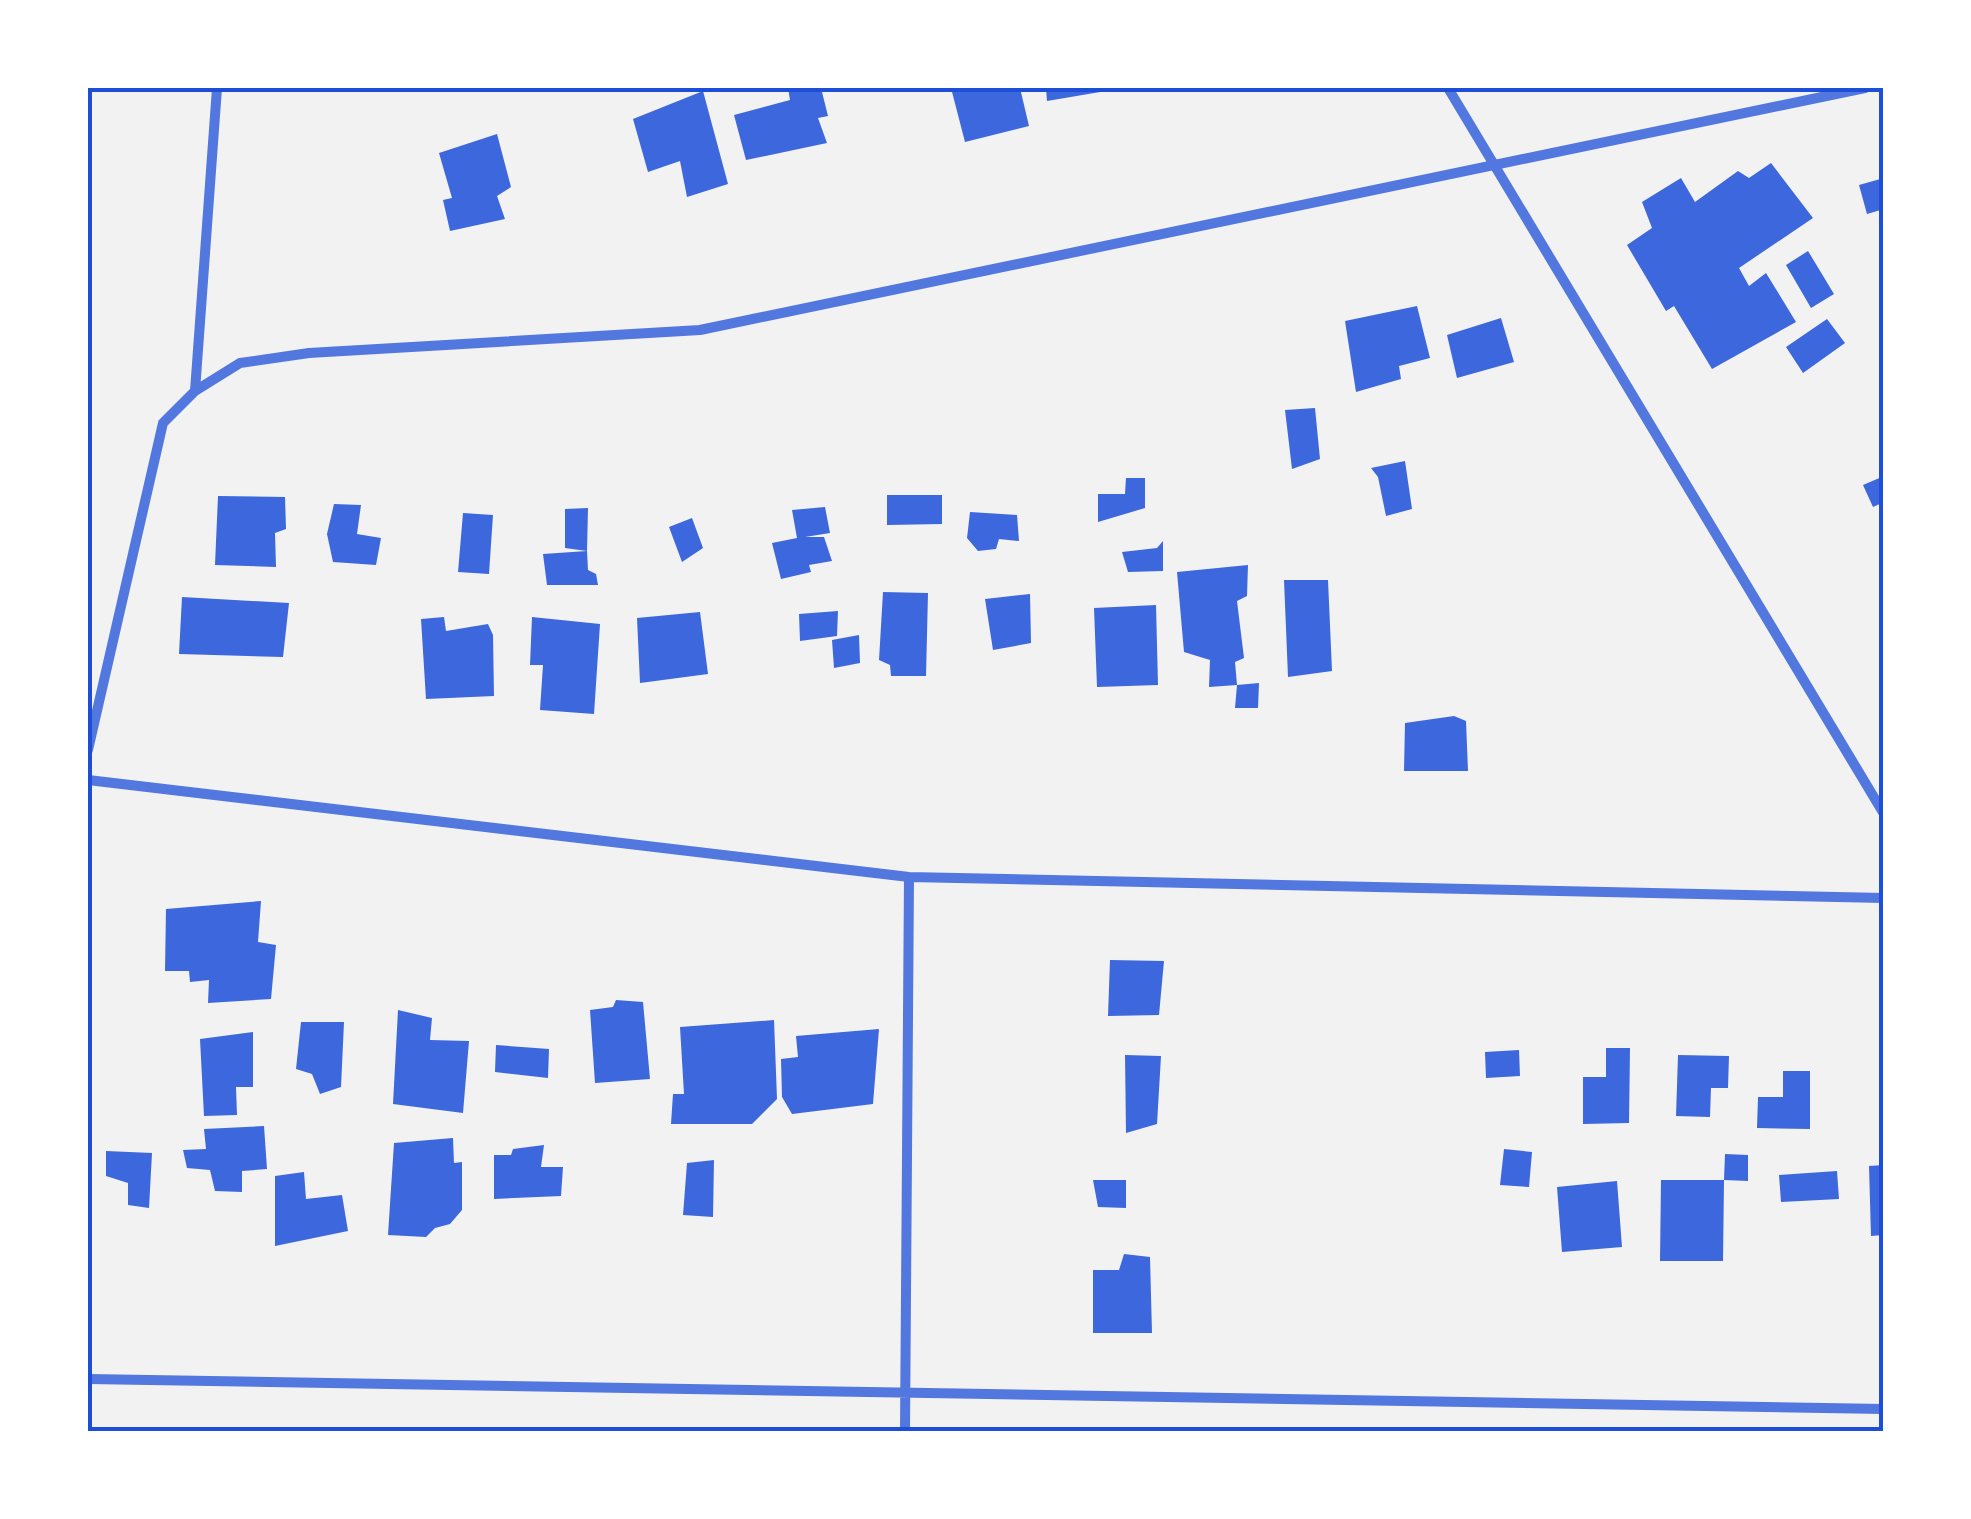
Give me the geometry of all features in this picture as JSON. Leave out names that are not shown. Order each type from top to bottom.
[{"type":"street","points":[[195,392],[217,88]]},
{"type":"street","points":[[1448,88],[1884,814]]},
{"type":"street","points":[[88,750],[163,423],[195,392],[240,363],[309,352],[700,330],[1865,88]]},
{"type":"street","points":[[88,780],[909,877],[1884,898]]},
{"type":"street","points":[[905,1432],[909,877]]},
{"type":"street","points":[[88,1379],[1884,1409]]},
{"type":"building","points":[[788,88],[821,88],[828,116],[818,118],[827,143],[746,160],[734,115],[790,100]]},
{"type":"building","points":[[951,88],[1020,88],[1029,126],[965,142]]},
{"type":"building","points":[[1046,88],[1112,88],[1112,90],[1047,101]]},
{"type":"building","points":[[703,91],[728,184],[687,197],[680,161],[648,172],[633,119]]},
{"type":"building","points":[[497,134],[511,187],[497,196],[505,219],[450,231],[443,200],[452,198],[439,153]]},
{"type":"building","points":[[1771,163],[1813,218],[1739,268],[1749,286],[1766,273],[1796,322],[1712,369],[1674,306],[1666,311],[1627,245],[1652,228],[1642,202],[1681,178],[1695,202],[1738,171],[1749,178]]},
{"type":"building","points":[[1884,178],[1884,209],[1867,214],[1859,185]]},
{"type":"building","points":[[1808,251],[1834,294],[1811,308],[1786,265]]},
{"type":"building","points":[[1417,306],[1430,358],[1399,366],[1401,379],[1356,392],[1345,321]]},
{"type":"building","points":[[1501,318],[1514,362],[1457,378],[1447,335]]},
{"type":"building","points":[[1827,319],[1845,343],[1803,373],[1786,347]]},
{"type":"building","points":[[1315,408],[1320,459],[1292,469],[1285,410]]},
{"type":"building","points":[[1405,461],[1412,509],[1386,516],[1378,477],[1371,468]]},
{"type":"building","points":[[1884,476],[1884,502],[1873,507],[1863,485]]},
{"type":"building","points":[[1126,478],[1145,478],[1145,508],[1098,522],[1098,494],[1125,494]]},
{"type":"building","points":[[887,495],[942,495],[942,524],[887,525]]},
{"type":"building","points":[[218,496],[285,497],[286,529],[275,533],[276,567],[215,565]]},
{"type":"building","points":[[334,504],[361,505],[357,534],[381,538],[376,565],[333,562],[327,534]]},
{"type":"building","points":[[825,507],[830,533],[805,537],[824,537],[832,561],[809,565],[811,572],[781,579],[772,543],[797,538],[792,510]]},
{"type":"building","points":[[588,508],[587,551],[565,548],[565,509]]},
{"type":"building","points":[[970,512],[1017,515],[1019,541],[999,539],[996,549],[978,551],[967,538]]},
{"type":"building","points":[[463,513],[493,515],[489,574],[458,572]]},
{"type":"building","points":[[692,518],[703,548],[682,562],[669,527]]},
{"type":"building","points":[[1163,541],[1163,571],[1128,572],[1122,552],[1157,548]]},
{"type":"building","points":[[587,551],[588,570],[596,574],[598,585],[547,585],[543,554]]},
{"type":"building","points":[[1248,565],[1247,596],[1237,601],[1244,658],[1235,662],[1237,685],[1209,687],[1210,660],[1184,652],[1177,572]]},
{"type":"building","points":[[1284,580],[1328,580],[1332,671],[1288,677]]},
{"type":"building","points":[[883,592],[928,593],[926,676],[891,676],[890,665],[879,660]]},
{"type":"building","points":[[1030,594],[1031,643],[993,650],[985,599]]},
{"type":"building","points":[[182,597],[289,603],[283,657],[179,654]]},
{"type":"building","points":[[1156,605],[1158,685],[1097,687],[1094,608]]},
{"type":"building","points":[[838,611],[837,636],[800,641],[799,614]]},
{"type":"building","points":[[700,612],[708,674],[640,683],[637,618]]},
{"type":"building","points":[[444,617],[446,631],[488,624],[493,635],[494,696],[426,699],[421,619]]},
{"type":"building","points":[[532,617],[600,624],[594,714],[540,710],[543,665],[530,665]]},
{"type":"building","points":[[859,635],[860,663],[834,668],[832,640]]},
{"type":"building","points":[[1259,683],[1258,708],[1235,708],[1237,685]]},
{"type":"building","points":[[1454,716],[1466,721],[1468,771],[1404,771],[1405,723]]},
{"type":"building","points":[[261,901],[258,942],[276,945],[271,999],[208,1003],[209,980],[190,982],[189,971],[165,971],[166,909]]},
{"type":"building","points":[[1110,960],[1164,961],[1159,1015],[1108,1016]]},
{"type":"building","points":[[616,1000],[643,1002],[650,1079],[595,1083],[590,1010],[613,1007]]},
{"type":"building","points":[[398,1010],[432,1018],[430,1040],[469,1041],[463,1113],[393,1104]]},
{"type":"building","points":[[774,1020],[777,1099],[752,1124],[671,1124],[673,1094],[684,1094],[680,1027]]},
{"type":"building","points":[[301,1022],[344,1022],[341,1087],[320,1094],[312,1074],[296,1069]]},
{"type":"building","points":[[879,1029],[873,1104],[792,1114],[782,1097],[781,1059],[798,1057],[796,1036]]},
{"type":"building","points":[[253,1032],[253,1087],[236,1087],[237,1115],[204,1116],[200,1039]]},
{"type":"building","points":[[496,1045],[549,1049],[548,1078],[495,1072]]},
{"type":"building","points":[[1606,1048],[1630,1048],[1629,1123],[1583,1124],[1583,1077],[1606,1077]]},
{"type":"building","points":[[1519,1050],[1520,1076],[1486,1078],[1485,1052]]},
{"type":"building","points":[[1125,1055],[1161,1056],[1157,1124],[1126,1133]]},
{"type":"building","points":[[1678,1055],[1729,1056],[1728,1088],[1711,1088],[1710,1117],[1676,1116]]},
{"type":"building","points":[[1783,1071],[1810,1071],[1810,1129],[1757,1128],[1758,1097],[1783,1097]]},
{"type":"building","points":[[264,1126],[267,1169],[242,1171],[242,1192],[215,1191],[210,1170],[187,1168],[183,1150],[206,1149],[204,1129]]},
{"type":"building","points":[[453,1138],[454,1163],[462,1162],[462,1210],[450,1224],[435,1228],[426,1237],[388,1235],[394,1143]]},
{"type":"building","points":[[544,1145],[541,1167],[563,1167],[561,1196],[494,1199],[494,1155],[511,1155],[513,1149]]},
{"type":"building","points":[[1504,1149],[1532,1152],[1529,1187],[1500,1185]]},
{"type":"building","points":[[106,1151],[152,1153],[149,1208],[128,1205],[128,1183],[106,1176]]},
{"type":"building","points":[[1725,1154],[1748,1155],[1748,1181],[1724,1180]]},
{"type":"building","points":[[714,1160],[713,1217],[683,1215],[687,1163]]},
{"type":"building","points":[[1884,1165],[1884,1235],[1871,1236],[1869,1166]]},
{"type":"building","points":[[1837,1171],[1839,1199],[1781,1202],[1779,1175]]},
{"type":"building","points":[[304,1172],[306,1199],[342,1195],[348,1231],[275,1246],[275,1176]]},
{"type":"building","points":[[1093,1180],[1126,1180],[1126,1208],[1098,1207]]},
{"type":"building","points":[[1661,1180],[1724,1180],[1723,1261],[1660,1261]]},
{"type":"building","points":[[1617,1181],[1622,1247],[1562,1252],[1557,1187]]},
{"type":"building","points":[[1124,1254],[1150,1257],[1152,1333],[1093,1333],[1093,1270],[1119,1270]]}]
